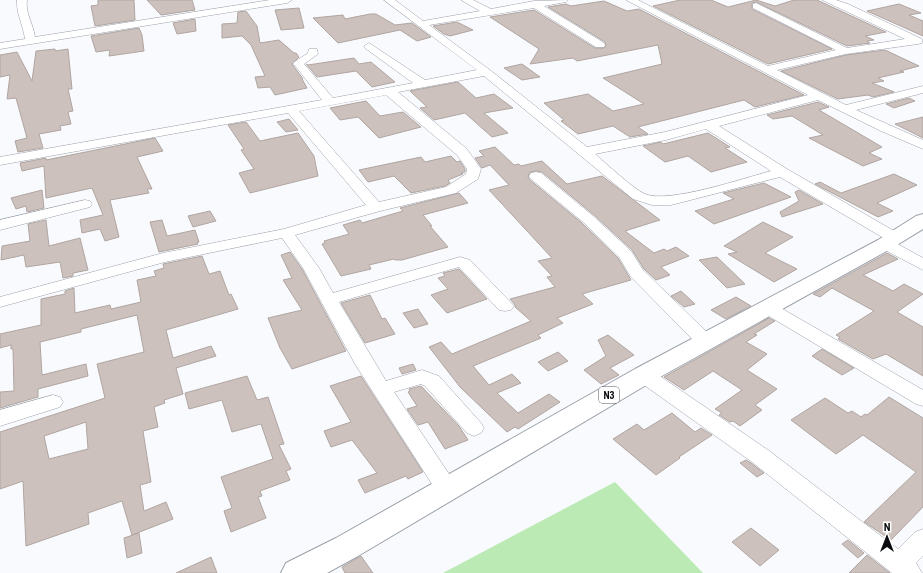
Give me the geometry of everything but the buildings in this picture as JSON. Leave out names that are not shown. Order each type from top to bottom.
[{"type":"main road","name":"N3","points":[[297,573],[346,547],[644,375],[890,241],[923,220]]},
{"type":"street","points":[[22,0],[21,9],[28,24],[30,41]]},
{"type":"street","points":[[0,46],[229,4],[287,0]]},
{"type":"street","points":[[389,0],[486,72],[638,196],[650,202],[661,203],[676,200],[782,172]]},
{"type":"street","points":[[466,0],[488,12]]},
{"type":"street","points":[[420,24],[563,0]]},
{"type":"street","points":[[631,0],[883,128],[923,145]]},
{"type":"street","points":[[827,0],[845,6],[920,42]]},
{"type":"street","points":[[534,4],[600,45]]},
{"type":"street","points":[[756,6],[846,52]]},
{"type":"street","points":[[768,69],[846,52],[920,42]]},
{"type":"street","points":[[369,46],[424,85]]},
{"type":"street","points":[[313,51],[313,54],[298,63],[330,102]]},
{"type":"street","points":[[0,161],[424,85],[486,72]]},
{"type":"street","points":[[846,109],[923,89]]},
{"type":"street","points":[[0,302],[163,258],[286,233],[376,207],[451,190],[473,176],[474,169],[462,152],[389,91]]},
{"type":"street","points":[[584,152],[666,136],[820,96]]},
{"type":"street","points":[[291,109],[376,207]]},
{"type":"street","points":[[708,125],[890,241],[923,265]]},
{"type":"street","points":[[536,176],[588,219],[625,254],[637,273],[706,342]]},
{"type":"street","points":[[0,225],[85,204]]},
{"type":"street","points":[[286,233],[312,268],[365,364],[447,489]]},
{"type":"street","points":[[330,300],[460,262],[464,263],[505,306]]},
{"type":"street","points":[[768,308],[923,399]]},
{"type":"street","points":[[644,375],[760,456],[905,569],[923,539]]},
{"type":"street","points":[[382,389],[422,377],[428,378],[474,428]]},
{"type":"street","points":[[0,418],[53,402]]},
{"type":"green space","points":[[615,482],[703,573],[443,573]]}]
